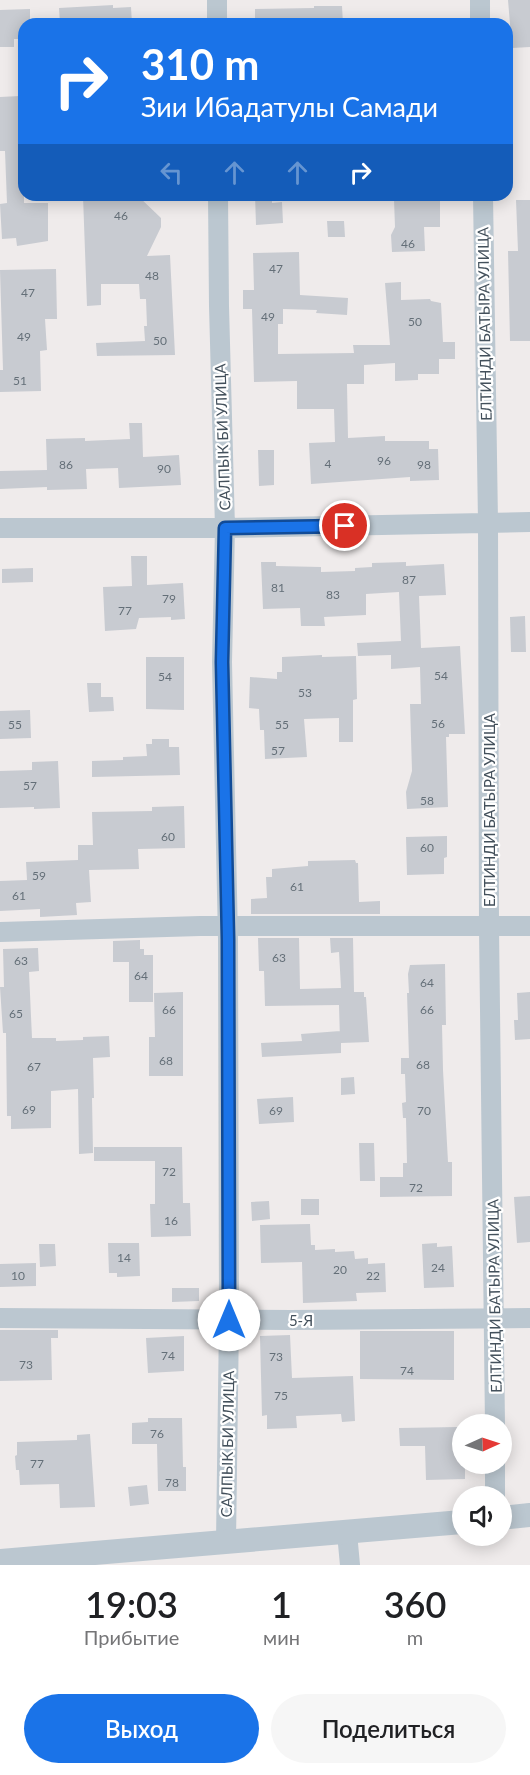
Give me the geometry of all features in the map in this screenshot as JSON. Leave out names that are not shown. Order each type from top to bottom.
[{"type":"street","points":[[217,0],[217,18]]},
{"type":"street","points":[[480,0],[480,18]]},
{"type":"street","name":"САЛПЫК БИ УЛИЦА","points":[[218,201],[225,528],[222,662],[228,926],[229,1320],[226,1542]]},
{"type":"street","name":"ЕЛТИНДИ БАТЫРА УЛИЦА","points":[[483,201],[495,1414]]},
{"type":"street","points":[[0,528],[225,528],[530,522]]},
{"type":"street","points":[[0,932],[228,926],[530,926]]},
{"type":"street","name":"5-Я","points":[[0,1318],[229,1320],[530,1318]]},
{"type":"street","points":[[512,1517],[530,1515]]},
{"type":"street","points":[[0,1561],[452,1523]]},
{"type":"street","points":[[347,1533],[350,1565]]},
{"type":"building","points":[[508,0],[530,0],[530,47],[513,48],[513,18],[510,18]]},
{"type":"building","points":[[113,5],[113,8],[131,7],[132,18],[60,18],[59,8]]},
{"type":"building","points":[[314,6],[342,6],[343,18],[255,18],[255,9],[314,8]]},
{"type":"building","points":[[30,9],[30,18],[18,18],[18,39],[14,39],[14,47],[0,47],[0,10]]},
{"type":"building","points":[[18,96],[18,201],[48,203],[48,241],[17,246],[16,238],[2,239],[0,204],[7,203],[5,151],[0,151],[0,97]]},
{"type":"building","points":[[516,200],[530,200],[530,341],[510,341],[508,251],[518,251]]},
{"type":"building","points":[[83,201],[143,201],[161,218],[161,227],[147,256],[170,255],[175,355],[97,356],[96,343],[145,341],[146,299],[140,299],[139,284],[101,284],[101,305],[87,306]]},
{"type":"building","points":[[255,201],[282,202],[283,223],[256,225]]},
{"type":"building","points":[[394,201],[440,201],[440,227],[424,227],[425,251],[392,252],[391,235],[395,227]]},
{"type":"building","points":[[327,221],[344,221],[345,237],[328,237]]},
{"type":"building","points":[[299,252],[300,295],[348,298],[347,315],[316,313],[317,310],[283,309],[283,324],[278,324],[278,354],[354,353],[353,345],[390,345],[385,283],[401,282],[401,300],[430,299],[441,303],[443,342],[455,342],[455,359],[439,359],[439,374],[418,374],[418,380],[395,381],[395,363],[364,365],[364,384],[347,384],[348,438],[385,436],[385,441],[429,441],[429,449],[438,449],[439,480],[410,481],[410,477],[311,484],[309,443],[335,442],[334,409],[297,409],[297,381],[254,382],[252,309],[243,309],[243,290],[254,290],[253,253]]},
{"type":"building","points":[[56,269],[57,319],[45,319],[47,350],[40,351],[41,391],[0,392],[0,370],[3,370],[0,270]]},
{"type":"building","points":[[129,423],[142,423],[143,457],[179,455],[181,485],[119,488],[118,468],[86,469],[87,489],[47,490],[47,487],[0,489],[0,471],[47,470],[46,439],[85,438],[85,441],[130,439]]},
{"type":"building","points":[[258,450],[274,450],[274,485],[259,486]]},
{"type":"building","points":[[131,556],[147,556],[147,585],[183,583],[185,619],[139,618],[136,629],[105,631],[103,587],[132,586]]},
{"type":"building","points":[[261,562],[276,562],[276,566],[321,567],[321,572],[355,571],[355,568],[372,567],[372,563],[406,562],[406,566],[444,564],[446,595],[419,596],[421,648],[460,646],[465,734],[449,734],[449,737],[446,737],[448,807],[407,809],[406,792],[412,771],[410,704],[421,704],[420,667],[391,669],[391,655],[358,656],[357,643],[401,641],[399,592],[366,594],[366,615],[324,617],[325,626],[301,626],[300,608],[263,609]]},
{"type":"building","points":[[33,568],[33,582],[2,583],[2,569]]},
{"type":"building","points":[[525,616],[526,652],[511,652],[510,617]]},
{"type":"building","points":[[322,655],[322,657],[356,656],[357,699],[353,700],[353,742],[339,742],[339,718],[304,719],[307,757],[265,759],[264,730],[260,730],[259,709],[249,708],[250,677],[277,679],[277,672],[282,672],[282,657]]},
{"type":"building","points":[[146,657],[184,657],[184,710],[146,709]]},
{"type":"building","points":[[87,683],[101,683],[101,697],[113,697],[114,711],[89,712]]},
{"type":"building","points":[[30,710],[31,738],[0,739],[0,711]]},
{"type":"building","points":[[152,739],[169,739],[169,747],[179,747],[180,775],[92,777],[92,761],[123,760],[123,757],[147,756],[146,744],[152,744]]},
{"type":"building","points":[[58,761],[60,808],[0,808],[0,771],[32,770],[32,762]]},
{"type":"building","points":[[184,806],[185,848],[138,849],[139,869],[89,870],[91,902],[76,903],[77,915],[40,917],[40,909],[0,911],[0,881],[27,880],[26,862],[78,860],[78,845],[93,845],[92,812],[152,811],[152,807]]},
{"type":"building","points":[[447,836],[444,874],[407,875],[406,837]]},
{"type":"building","points":[[355,860],[358,863],[359,902],[380,901],[380,914],[251,914],[251,899],[267,898],[266,877],[272,877],[272,869],[308,866],[308,861]]},
{"type":"building","points":[[258,938],[299,938],[300,989],[341,988],[339,952],[331,953],[330,938],[353,938],[354,992],[364,992],[364,997],[366,997],[369,1042],[341,1043],[341,1053],[262,1057],[261,1043],[302,1041],[301,1034],[340,1031],[339,1005],[265,1006],[264,971],[259,971]]},
{"type":"building","points":[[140,940],[140,949],[144,949],[144,955],[153,955],[153,1002],[129,1002],[129,962],[113,962],[113,941]]},
{"type":"building","points":[[38,948],[39,971],[29,972],[32,1038],[56,1038],[56,1041],[109,1036],[110,1057],[93,1058],[93,1153],[79,1154],[78,1089],[51,1091],[51,1128],[11,1129],[11,1116],[7,1116],[6,1033],[3,1033],[0,987],[4,987],[3,949]]},
{"type":"building","points":[[445,964],[446,1025],[442,1025],[443,1070],[448,1162],[452,1162],[452,1196],[380,1197],[380,1177],[403,1177],[403,1163],[407,1163],[406,1118],[403,1118],[402,1103],[406,1102],[405,1074],[401,1074],[401,1058],[409,1058],[407,993],[409,993],[410,965]]},
{"type":"building","points":[[183,992],[183,1076],[149,1076],[149,1037],[155,1037],[154,993]]},
{"type":"building","points":[[530,992],[530,1039],[515,1040],[514,1020],[518,1020],[517,993]]},
{"type":"building","points":[[354,1077],[355,1094],[341,1095],[341,1078]]},
{"type":"building","points":[[293,1097],[294,1122],[259,1124],[257,1099]]},
{"type":"building","points":[[359,1143],[374,1143],[375,1181],[360,1181]]},
{"type":"building","points":[[94,1147],[182,1147],[183,1203],[190,1203],[191,1236],[151,1237],[150,1204],[155,1204],[155,1161],[94,1161]]},
{"type":"building","points":[[530,1196],[530,1242],[517,1243],[514,1197]]},
{"type":"building","points":[[301,1199],[319,1199],[319,1215],[301,1215]]},
{"type":"building","points":[[269,1201],[270,1219],[252,1221],[251,1202]]},
{"type":"building","points":[[310,1224],[311,1245],[315,1245],[315,1250],[354,1251],[355,1259],[368,1258],[368,1264],[385,1263],[386,1292],[356,1293],[357,1301],[303,1303],[302,1262],[261,1263],[260,1225]]},
{"type":"building","points":[[108,1243],[139,1243],[140,1276],[117,1277],[117,1273],[109,1273]]},
{"type":"building","points":[[437,1243],[437,1247],[452,1246],[454,1287],[424,1288],[422,1244]]},
{"type":"building","points":[[39,1244],[55,1244],[56,1266],[40,1267]]},
{"type":"building","points":[[36,1263],[36,1286],[0,1287],[0,1264]]},
{"type":"building","points":[[172,1288],[199,1288],[199,1301],[172,1302]]},
{"type":"building","points":[[0,1330],[58,1330],[58,1338],[51,1338],[52,1380],[0,1381]]},
{"type":"building","points":[[360,1331],[454,1331],[454,1380],[360,1379]]},
{"type":"building","points":[[290,1335],[292,1378],[353,1376],[355,1421],[342,1422],[341,1414],[296,1416],[297,1428],[267,1429],[267,1415],[262,1416],[260,1336]]},
{"type":"building","points":[[184,1336],[184,1371],[148,1373],[146,1338]]},
{"type":"building","points":[[148,1418],[182,1418],[186,1491],[158,1491],[157,1444],[132,1444],[132,1423],[148,1422]]},
{"type":"building","points":[[452,1427],[452,1474],[465,1474],[465,1479],[426,1480],[425,1446],[400,1446],[399,1428]]},
{"type":"building","points":[[90,1434],[95,1507],[60,1508],[59,1484],[20,1485],[15,1456],[17,1455],[17,1442],[77,1440],[77,1435]]},
{"type":"building","points":[[147,1485],[149,1504],[130,1506],[128,1487]]},
{"type":"route","points":[[229,1320],[228,939],[222,662],[225,528],[345,526]]}]
